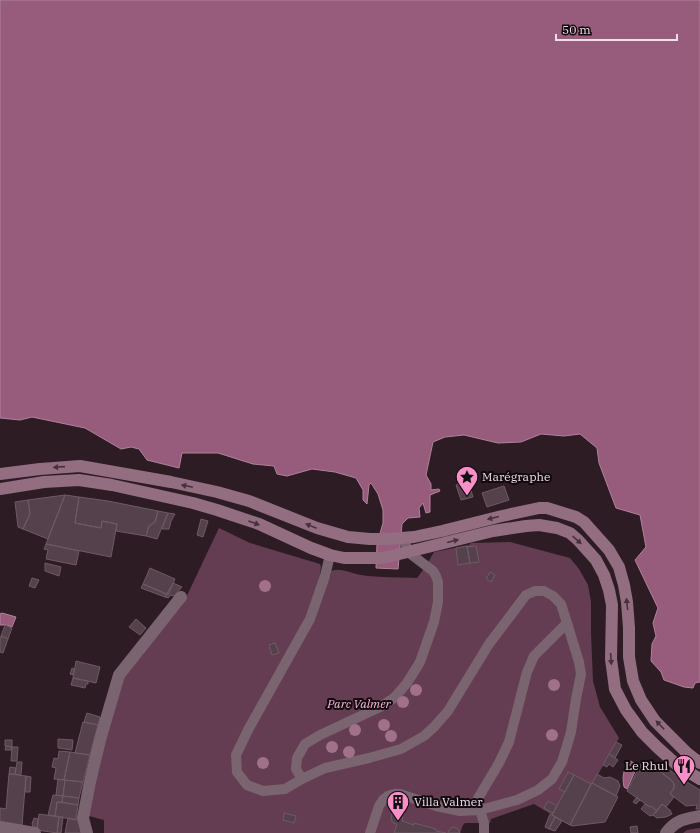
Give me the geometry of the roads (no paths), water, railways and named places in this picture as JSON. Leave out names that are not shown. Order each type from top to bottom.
[{"type":"main road","points":[[0,474],[80,466],[218,492],[249,501],[317,528],[348,537],[370,539],[409,537],[442,531],[539,508],[547,508],[576,517],[584,522],[609,550],[619,567],[627,602],[629,657],[633,681],[641,700],[655,721],[687,753],[700,763]]},
{"type":"main road","points":[[0,489],[44,482],[79,480],[112,485],[193,503],[217,510],[259,524],[310,548],[344,558],[382,558],[412,553],[493,531],[526,526],[539,525],[557,528],[570,533],[596,560],[604,575],[609,590],[612,605],[611,659],[615,688],[626,710],[642,732],[657,747],[677,765],[700,779]]},
{"type":"street","points":[[86,833],[83,818],[100,740],[119,675],[181,597]]},
{"type":"street","points":[[666,833],[672,826],[686,818],[700,816]]},
{"type":"street","points":[[0,827],[35,833]]},
{"type":"lane","points":[[302,779],[296,769],[297,758],[305,744],[320,735],[380,707],[394,698],[407,683],[420,662],[434,622],[438,602],[438,582],[433,571],[412,553],[409,537]]},
{"type":"lane","points":[[330,555],[325,576],[310,619],[248,730],[236,755],[237,772],[247,785],[263,791],[285,789],[325,768],[370,758],[401,749],[424,736],[448,711],[489,644],[526,595],[534,591],[544,591],[553,596],[561,604],[579,662],[581,674],[571,732],[562,762],[552,779],[538,790],[517,800],[480,810],[460,811],[436,806],[400,794],[394,794],[383,800],[378,806],[370,833]]},
{"type":"lane","points":[[484,833],[484,824],[477,800],[499,763],[509,742],[527,672],[534,656],[567,623]]},
{"type":"place","name":"Marégraphe","points":[[467,496]]},
{"type":"place","name":"Le Rhul","points":[[684,786]]},
{"type":"place","name":"Villa Valmer","points":[[398,822]]},
{"type":"park label","name":"Parc Valmer","points":[[359,704]]}]
